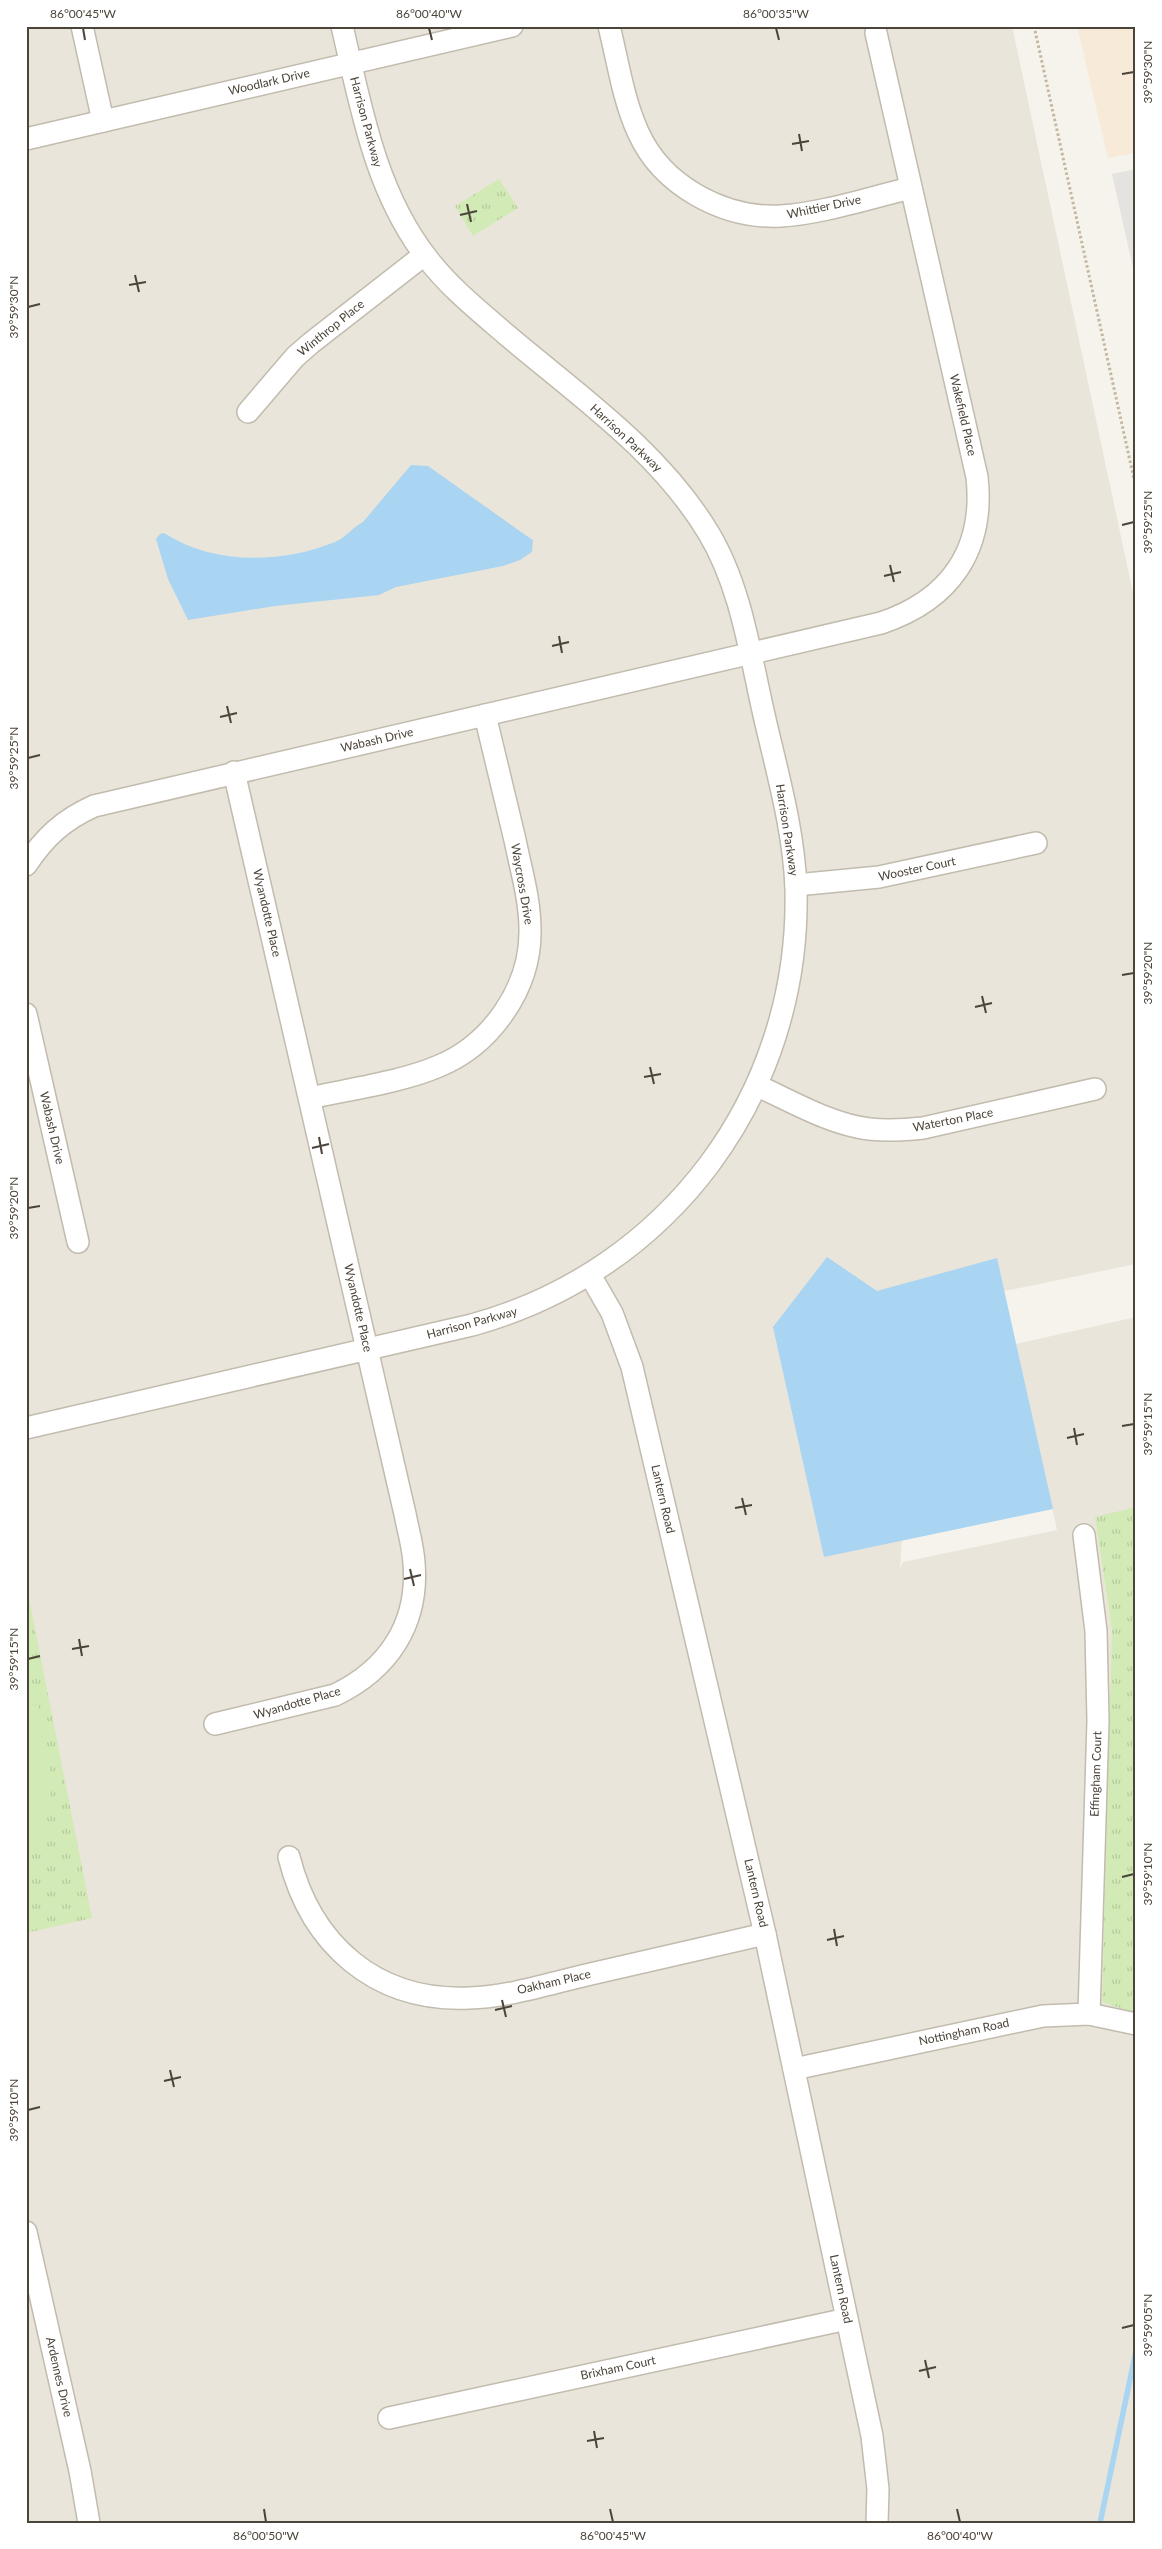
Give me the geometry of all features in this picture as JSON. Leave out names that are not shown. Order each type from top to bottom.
[{"type":"street","points":[[82,26],[103,121]]},
{"type":"street","name":"Harrison Parkway","points":[[26,1428],[367,1350],[499,1317],[550,1297],[590,1275],[630,1246],[670,1210],[698,1179],[724,1145],[758,1086],[772,1049],[791,970],[795,928],[796,885],[784,804],[750,654],[727,570],[704,526],[675,486],[626,435],[463,298],[424,255],[399,214],[378,168],[342,26]]},
{"type":"street","name":"Woodlark Drive","points":[[26,138],[512,26]]},
{"type":"street","name":"Whittier Drive","points":[[609,26],[630,113],[645,145],[670,176],[708,202],[736,212],[782,216],[911,188]]},
{"type":"street","name":"Wakefield Place","points":[[750,654],[881,623],[914,610],[938,594],[951,578],[961,564],[975,533],[978,515],[977,478],[876,33]]},
{"type":"street","name":"Winthrop Place","points":[[248,412],[295,357],[310,343],[424,255]]},
{"type":"street","name":"Wabash Drive","points":[[26,865],[52,831],[76,814],[115,800],[750,654]]},
{"type":"street","name":"Waycross Drive","points":[[310,1098],[424,1072],[461,1054],[478,1042],[494,1024],[520,983],[528,956],[530,912],[485,715]]},
{"type":"street","name":"Wyandotte Place","points":[[215,1724],[312,1701],[353,1686],[382,1663],[406,1625],[413,1597],[414,1560],[234,772]]},
{"type":"street","name":"Wooster Court","points":[[796,885],[879,877],[1036,843]]},
{"type":"street","name":"Wabash Drive","points":[[26,1014],[78,1242]]},
{"type":"street","name":"Waterton Place","points":[[758,1086],[846,1124],[869,1129],[900,1130],[924,1128],[1095,1089]]},
{"type":"street","name":"Lantern Road","points":[[590,1275],[612,1313],[632,1368],[765,1934],[874,2446],[878,2489],[877,2523]]},
{"type":"street","name":"Effingham Court","points":[[1084,1535],[1096,1631],[1098,1721],[1089,2014]]},
{"type":"street","name":"Oakham Place","points":[[289,1857],[303,1902],[314,1922],[332,1944],[382,1982],[444,1998],[494,1996],[765,1934]]},
{"type":"street","name":"Nottingham Road","points":[[794,2069],[1043,2016],[1089,2014],[1136,2024]]},
{"type":"street","name":"Ardennes Drive","points":[[26,2232],[80,2471],[89,2523]]},
{"type":"street","name":"Brixham Court","points":[[390,2418],[848,2319]]},
{"type":"path","points":[[1034,26],[1136,488]]},
{"type":"shaded area","points":[[26,26],[1012,26],[1136,607],[1136,1264],[917,1309],[900,1569],[903,1562],[1057,1530],[1016,1344],[1136,1317],[1136,1512],[1096,1523],[1112,1631],[1136,2013],[1136,2523],[26,2523]]},
{"type":"shaded area","points":[[1077,26],[1136,26],[1136,153],[1108,158]]},
{"type":"shaded area","points":[[1136,169],[1136,281],[1112,174]]},
{"type":"green space","points":[[499,179],[518,208],[473,236],[455,206]]},
{"type":"green space","points":[[1136,1507],[1136,2013],[1102,2002],[1112,1631],[1095,1517]]},
{"type":"green space","points":[[26,1583],[92,1918],[26,1933]]},
{"type":"green space","points":[[38,1704],[49,1764],[50,1802],[46,1821],[38,1839],[26,1858],[26,1707]]},
{"type":"water","points":[[411,465],[428,466],[533,540],[532,552],[520,560],[503,566],[396,587],[379,595],[275,606],[188,620],[168,579],[156,539],[160,534],[164,533],[204,551],[226,556],[270,557],[314,549],[339,540],[363,522]]},
{"type":"water","points":[[827,1257],[877,1291],[997,1258],[1053,1509],[824,1557],[773,1327]]},
{"type":"waterway","points":[[1100,2523],[1136,2351]]}]
